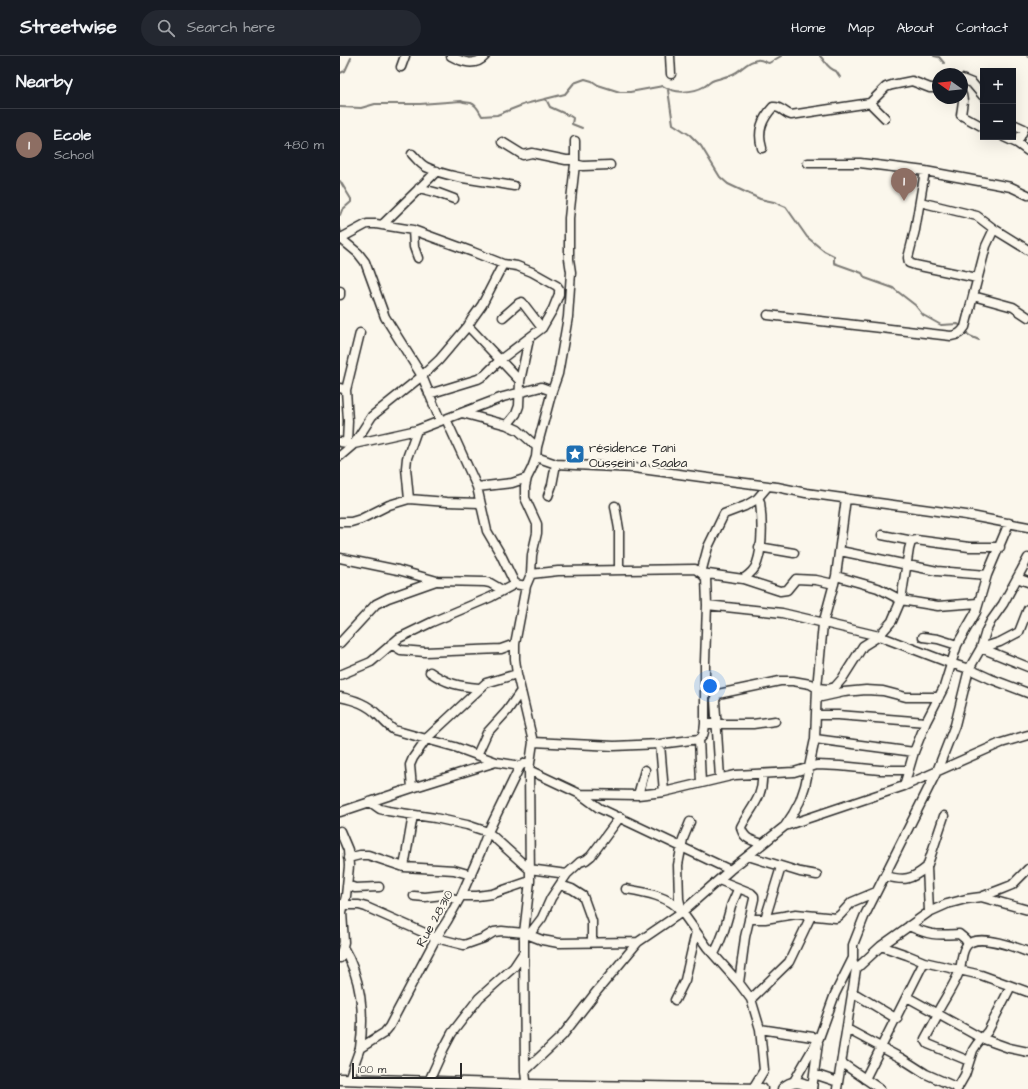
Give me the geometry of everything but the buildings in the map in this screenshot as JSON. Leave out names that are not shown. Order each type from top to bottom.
[{"type":"main road","points":[[345,1079],[429,1081],[527,1087],[758,1088]]},
{"type":"main road","points":[[783,1089],[793,1082],[800,1082],[812,1089]]},
{"type":"street","points":[[401,67],[405,56]]},
{"type":"street","points":[[451,56],[469,63],[475,62],[485,56]]},
{"type":"street","points":[[670,56],[671,74]]},
{"type":"street","points":[[762,148],[759,139],[759,132],[762,122],[773,106],[791,114],[870,103],[886,87],[912,81],[932,88]]},
{"type":"street","points":[[968,81],[972,83],[980,92]]},
{"type":"street","points":[[870,103],[885,118]]},
{"type":"street","points":[[963,104],[961,115],[980,125]]},
{"type":"street","points":[[1016,125],[1024,129],[1017,144]]},
{"type":"street","points":[[1010,140],[1028,151]]},
{"type":"street","points":[[527,1087],[524,952],[530,882],[529,765],[533,742],[517,674],[515,644],[526,586],[532,574],[532,555],[537,524],[526,498],[525,487],[527,478],[536,457],[537,447],[558,374],[568,317],[571,272],[569,259],[570,204],[575,162],[575,141]]},
{"type":"street","points":[[502,142],[523,155],[532,153],[575,162],[583,166],[610,165]]},
{"type":"street","points":[[412,154],[423,165],[446,174],[514,186]]},
{"type":"street","points":[[808,163],[860,163],[925,171],[1011,187],[1028,195]]},
{"type":"street","points":[[382,225],[437,170]]},
{"type":"street","points":[[925,171],[908,258],[909,262],[914,265],[977,278]]},
{"type":"street","points":[[419,188],[454,199]]},
{"type":"street","points":[[920,202],[977,216],[994,229],[1028,250]]},
{"type":"street","points":[[429,394],[478,379],[488,373],[500,360],[542,328],[553,309],[559,294],[559,289],[557,286],[532,272],[517,266],[503,264],[413,230],[367,224],[341,238],[362,258],[385,317],[422,376],[429,394],[477,487],[487,531],[515,584]]},
{"type":"street","points":[[768,316],[951,336],[957,335],[965,327],[986,246],[994,229]]},
{"type":"street","points":[[413,230],[414,246],[418,258]]},
{"type":"street","points":[[340,456],[347,443],[372,416],[422,376],[439,360],[468,326],[482,305],[503,264]]},
{"type":"street","points":[[973,296],[1013,307],[1028,317]]},
{"type":"street","points":[[503,317],[522,302],[542,328]]},
{"type":"street","points":[[468,326],[520,381]]},
{"type":"street","points":[[347,443],[348,421],[343,389],[360,333]]},
{"type":"street","points":[[508,424],[516,414],[519,406],[520,381],[529,339]]},
{"type":"street","points":[[347,443],[417,430],[503,397],[541,387],[552,391]]},
{"type":"street","points":[[462,413],[508,424],[518,430],[537,447]]},
{"type":"street","points":[[409,499],[406,468],[407,458],[417,430]]},
{"type":"street","points":[[536,457],[556,464],[634,468],[966,515],[1028,527]]},
{"type":"street","points":[[548,496],[552,485],[556,464]]},
{"type":"street","points":[[477,487],[512,483],[527,478]]},
{"type":"street","points":[[701,573],[708,547],[724,514],[745,506],[757,499],[768,486]]},
{"type":"street","points":[[785,826],[800,801],[810,767],[815,739],[817,688],[823,624],[835,580],[846,498]]},
{"type":"street","points":[[340,522],[351,522],[361,519],[389,505],[409,499],[480,503]]},
{"type":"street","points":[[742,579],[752,571],[757,563],[760,547],[762,520],[760,502],[757,499]]},
{"type":"street","points":[[615,506],[619,529],[619,570]]},
{"type":"street","points":[[904,786],[914,752],[926,722],[944,687],[956,645],[976,612],[987,575],[1009,523]]},
{"type":"street","points":[[882,535],[913,541],[969,547],[1000,547]]},
{"type":"street","points":[[720,778],[715,700],[718,694],[780,681],[793,681],[810,684],[817,688],[828,689],[834,687],[842,679],[863,646],[879,636],[892,621],[901,600],[910,543],[913,541]]},
{"type":"street","points":[[760,547],[794,553]]},
{"type":"street","points":[[840,551],[937,571],[987,575]]},
{"type":"street","points":[[340,558],[437,581],[480,581],[490,583],[502,590]]},
{"type":"street","points":[[814,1074],[838,1086],[856,969],[853,958],[854,945],[859,928],[937,771],[955,724],[969,669],[981,648],[986,632],[1028,558]]},
{"type":"street","points":[[532,574],[558,571],[695,569],[706,578],[707,606],[705,724],[704,734],[699,739],[660,744],[614,746],[533,742]]},
{"type":"street","points":[[701,573],[742,579],[780,591],[787,590],[796,579],[835,580],[878,588],[901,600],[938,606],[978,603]]},
{"type":"street","points":[[1017,578],[1028,582]]},
{"type":"street","points":[[340,643],[376,604],[388,598],[437,581]]},
{"type":"street","points":[[340,675],[371,662],[398,638],[491,597],[515,584],[526,586]]},
{"type":"street","points":[[707,606],[782,613],[823,624],[879,636],[950,664],[969,669],[1028,693]]},
{"type":"street","points":[[981,648],[1000,642],[1019,632],[1028,609]]},
{"type":"street","points":[[923,637],[938,639],[956,645]]},
{"type":"street","points":[[391,644],[401,650],[418,652],[501,648],[515,644]]},
{"type":"street","points":[[981,648],[1028,667]]},
{"type":"street","points":[[430,672],[442,680],[454,685],[479,688]]},
{"type":"street","points":[[412,788],[410,765],[426,738],[486,683],[517,674]]},
{"type":"street","points":[[817,698],[844,692],[866,690],[883,691],[906,697],[939,697]]},
{"type":"street","points":[[477,755],[487,733],[507,711],[521,691]]},
{"type":"street","points":[[340,698],[354,700],[364,705],[394,730],[408,735],[426,738],[456,747],[496,762],[520,766],[529,765],[580,794],[599,808],[730,870]]},
{"type":"street","points":[[816,715],[838,715],[926,722]]},
{"type":"street","points":[[705,724],[753,724],[775,721]]},
{"type":"street","points":[[526,1071],[562,1036],[638,942],[682,912],[730,870],[785,826],[904,786],[1001,744],[1028,735]]},
{"type":"street","points":[[699,739],[701,783]]},
{"type":"street","points":[[815,739],[914,752]]},
{"type":"street","points":[[660,744],[664,792]]},
{"type":"street","points":[[340,812],[496,762]]},
{"type":"street","points":[[580,794],[638,795],[664,792],[735,775],[794,772],[810,767],[825,765],[880,770],[908,770]]},
{"type":"street","name":"Rue 28.310","points":[[360,1048],[384,1033],[389,1027],[436,938],[460,898],[488,832],[520,766]]},
{"type":"street","points":[[638,795],[645,770]]},
{"type":"street","points":[[762,774],[763,784],[761,792],[741,827],[741,831],[746,838],[762,844]]},
{"type":"street","points":[[370,802],[380,809],[467,825],[488,832],[529,868],[567,874]]},
{"type":"street","points":[[404,867],[413,815]]},
{"type":"street","points":[[930,912],[927,867],[944,816]]},
{"type":"street","points":[[526,934],[542,918],[567,874],[580,862],[591,856],[620,817]]},
{"type":"street","points":[[682,912],[679,898],[678,865],[690,822]]},
{"type":"street","points":[[340,831],[348,850],[349,866],[346,896],[342,905],[342,943],[340,958]]},
{"type":"street","points":[[348,858],[368,855],[404,867],[454,870],[470,875]]},
{"type":"street","points":[[748,856],[781,867],[817,875]]},
{"type":"street","points":[[766,919],[781,867]]},
{"type":"street","points":[[885,876],[902,880],[907,879],[927,867]]},
{"type":"street","points":[[856,969],[881,946],[930,912],[947,904],[981,897],[1012,885],[1028,869]]},
{"type":"street","points":[[719,880],[754,896],[745,937],[739,983]]},
{"type":"street","points":[[414,896],[425,897],[443,895],[460,898],[477,896],[492,894],[530,882]]},
{"type":"street","points":[[560,885],[572,889],[583,896],[592,921],[592,942]]},
{"type":"street","points":[[347,886],[355,888],[379,887]]},
{"type":"street","points":[[714,954],[730,915],[731,905],[738,888]]},
{"type":"street","points":[[626,889],[645,892],[676,905],[696,932],[751,999],[760,1029],[764,1070],[758,1088]]},
{"type":"street","points":[[749,919],[766,919],[796,914],[838,917],[852,902],[876,892]]},
{"type":"street","points":[[981,897],[1028,910]]},
{"type":"street","points":[[342,905],[359,905],[366,907],[436,938],[464,945],[484,938],[494,932],[510,931],[559,943],[638,942]]},
{"type":"street","points":[[751,999],[789,962],[811,916]]},
{"type":"street","points":[[909,926],[924,933],[934,935],[959,934],[965,938],[968,944]]},
{"type":"street","points":[[675,1000],[685,980],[696,932]]},
{"type":"street","points":[[969,1061],[928,1044],[925,1039],[960,970],[963,954],[968,944],[982,940],[1012,946],[1028,952]]},
{"type":"street","points":[[342,943],[354,969],[363,1019],[360,1048],[345,1079]]},
{"type":"street","points":[[881,946],[924,962],[981,975],[1028,992]]},
{"type":"street","points":[[429,1081],[443,1050],[459,1025],[479,998],[514,967],[524,952]]},
{"type":"street","points":[[793,1082],[819,1038],[835,994],[853,958]]},
{"type":"street","points":[[865,1079],[897,1019],[924,962]]},
{"type":"street","points":[[847,1029],[926,1074],[959,1088],[973,1050],[988,1031],[1011,986]]},
{"type":"street","points":[[852,992],[897,1019]]},
{"type":"street","points":[[907,997],[981,1038],[1009,1048],[1028,1052]]},
{"type":"street","points":[[760,1029],[819,1038]]},
{"type":"street","points":[[812,1089],[819,1038]]},
{"type":"street","points":[[842,1063],[880,1089]]},
{"type":"waterway","points":[[340,107],[361,108],[375,104],[420,104],[461,101],[475,105],[482,116],[497,115],[525,104],[565,94],[574,83],[585,79],[620,92],[630,92],[663,86],[667,89],[684,92],[706,86],[712,81],[733,74],[753,61],[760,60],[769,63],[781,56]]},
{"type":"waterway","points":[[820,56],[829,67],[836,71],[840,77]]},
{"type":"waterway","points":[[934,56],[939,57],[944,63]]},
{"type":"waterway","points":[[340,73],[345,71],[351,58]]},
{"type":"waterway","points":[[668,90],[673,124],[690,135],[701,146],[720,177],[728,184],[760,199],[774,202],[786,207],[807,237],[824,251],[834,256],[834,263],[862,273],[865,278],[893,288],[915,305],[923,315],[941,325],[958,324],[962,327]]},
{"type":"waterway","points":[[544,99],[550,107],[573,118],[572,124],[582,128]]},
{"type":"waterway","points":[[340,181],[351,199],[351,202],[342,210],[340,215]]},
{"type":"waterway","points":[[340,228],[342,235]]},
{"type":"waterway","points":[[965,332],[979,340]]},
{"type":"place","name":"Ecole","points":[[904,201]]},
{"type":"place","name":"résidence Tani Ousseini a Saaba","points":[[575,454]]}]
